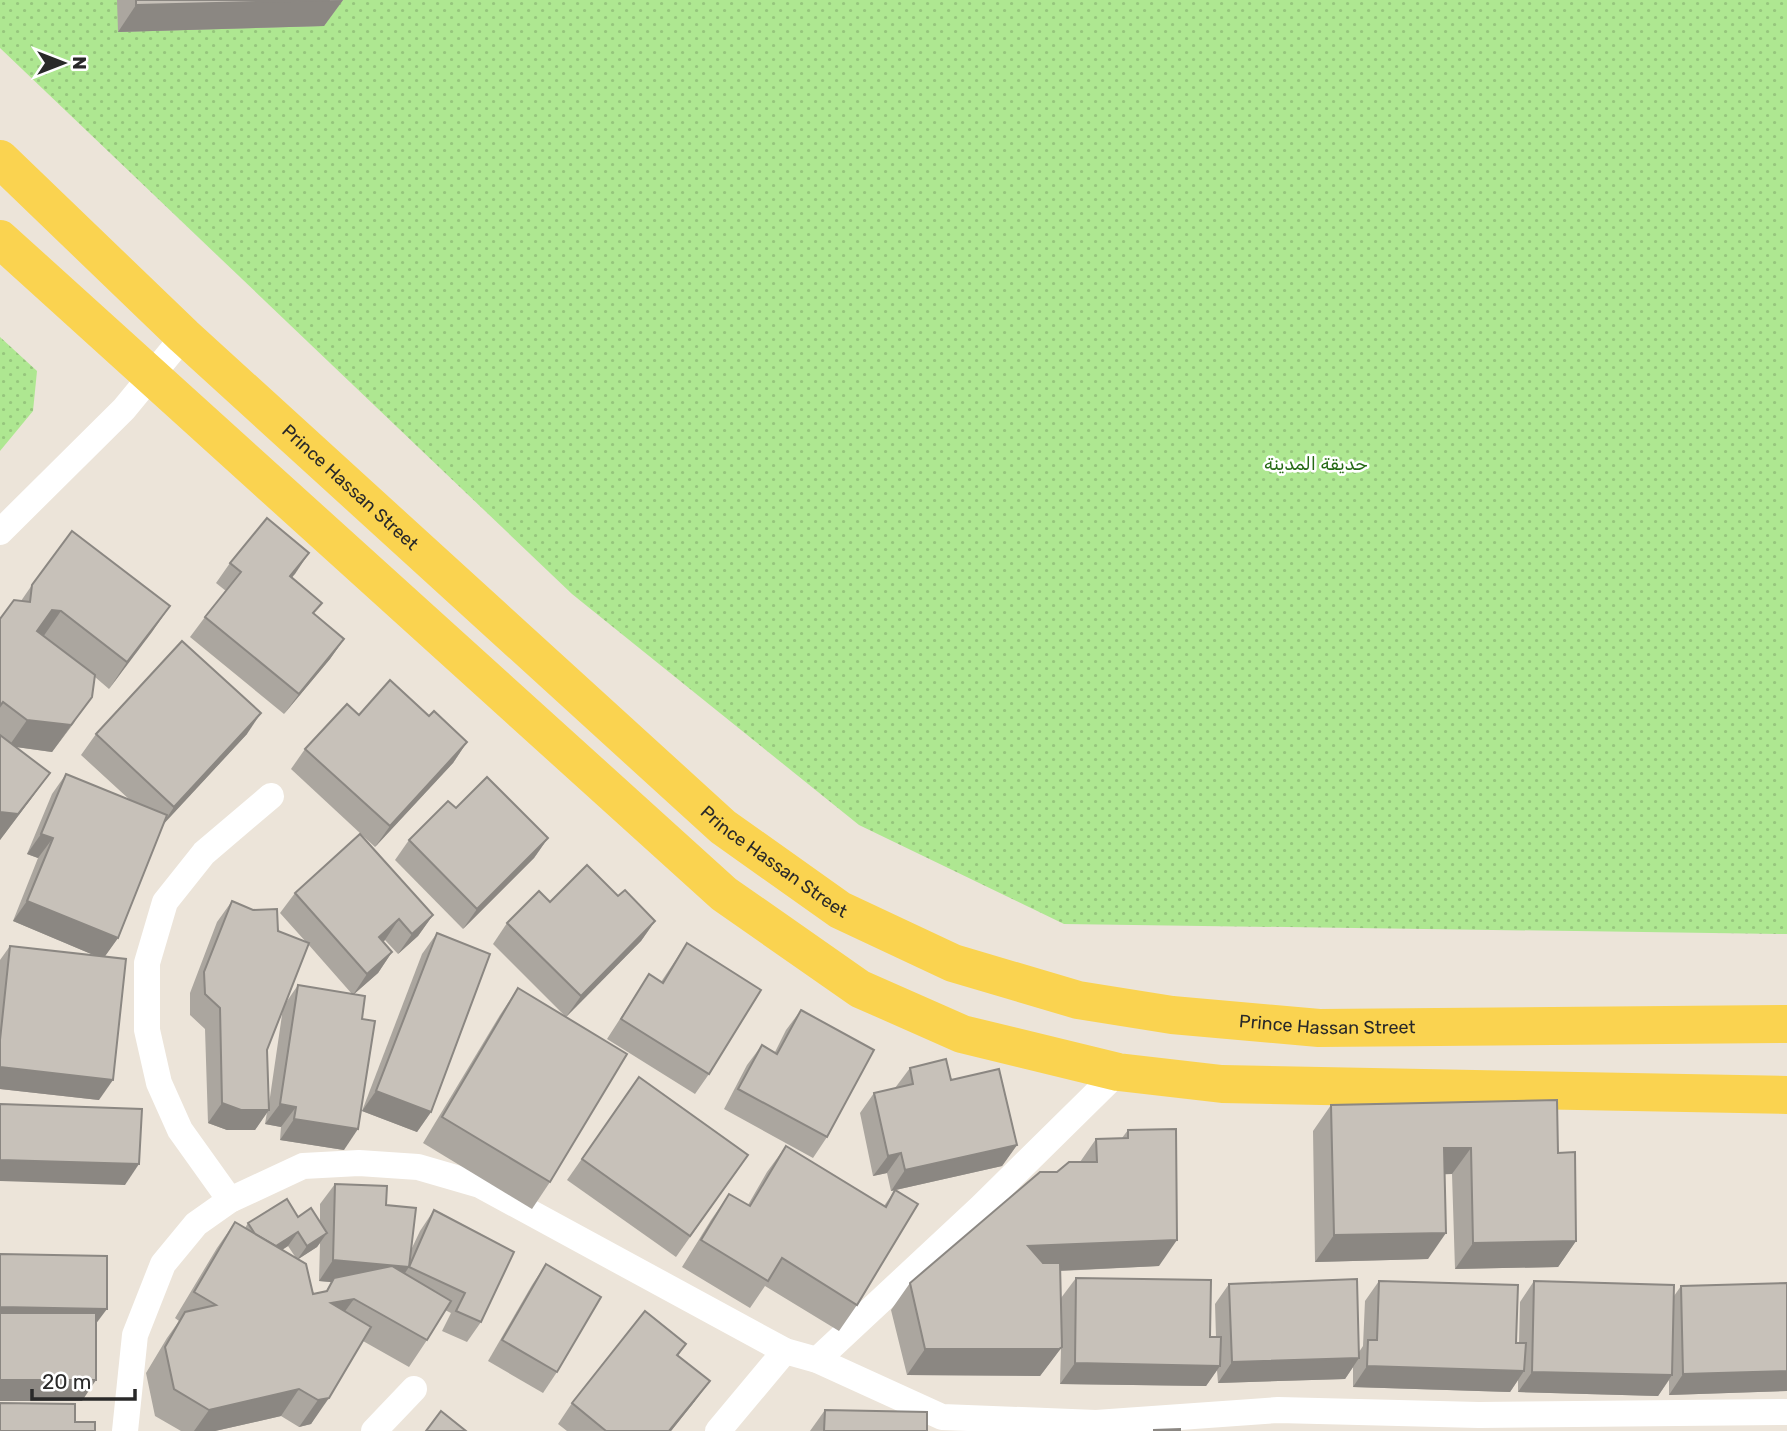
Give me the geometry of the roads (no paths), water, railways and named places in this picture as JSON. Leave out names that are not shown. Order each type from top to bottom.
[{"type":"main road","name":"Prince Hassan Street","points":[[0,159],[184,336],[723,827],[840,910],[953,963],[1077,1000],[1172,1015],[1319,1028],[1787,1024]]},
{"type":"main road","points":[[0,239],[724,894],[873,995],[962,1034],[1118,1072],[1222,1084],[1787,1095]]},
{"type":"street","points":[[0,532],[153,377],[184,336]]},
{"type":"street","points":[[230,1200],[180,1130],[159,1083],[147,1030],[147,963],[165,902],[204,853],[271,796]]},
{"type":"street","points":[[817,1360],[981,1207],[1118,1072]]},
{"type":"street","points":[[125,1431],[135,1335],[163,1264],[195,1224],[230,1200],[303,1166],[359,1163],[418,1167],[480,1185],[785,1351],[817,1360],[942,1417],[1096,1427],[1278,1410],[1479,1423],[1787,1412]]},
{"type":"street","points":[[718,1431],[785,1351]]},
{"type":"street","points":[[374,1431],[414,1389]]},
{"type":"park label","name":"حديقة المدينة","points":[[1316,464]]}]
